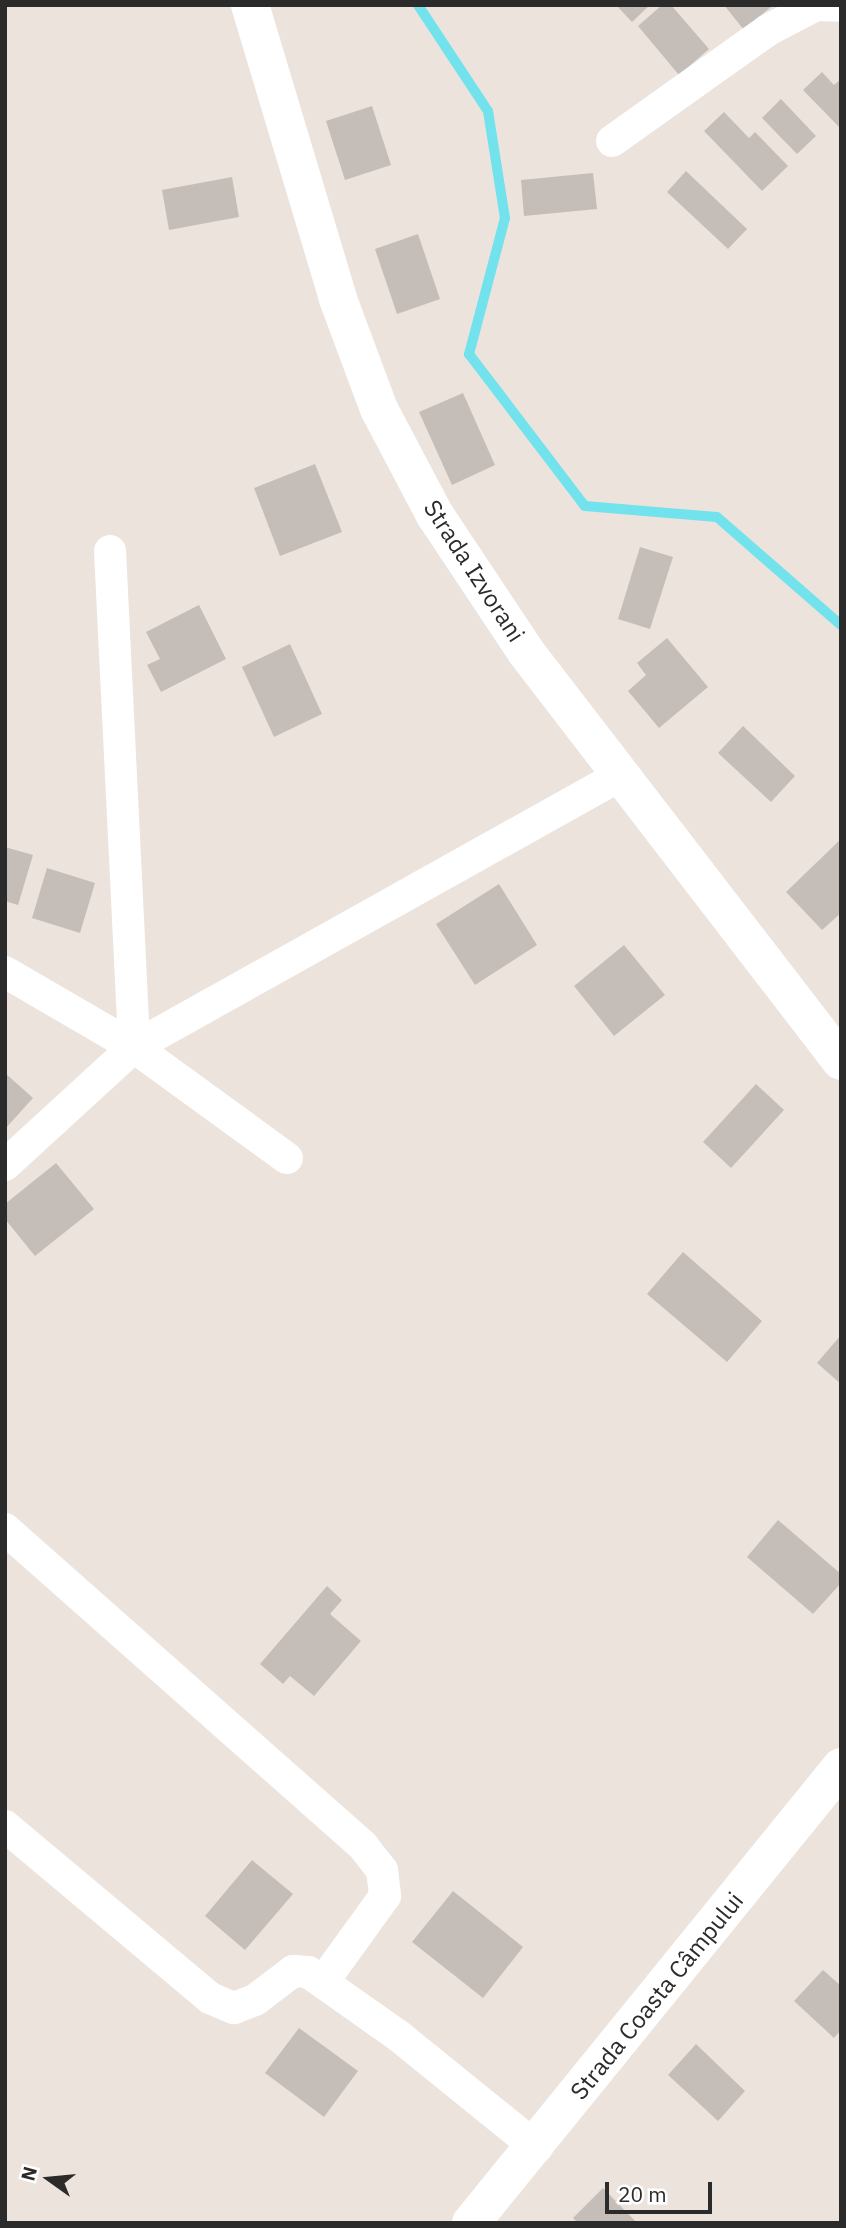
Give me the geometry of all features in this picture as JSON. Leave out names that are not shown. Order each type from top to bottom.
[{"type":"street","name":"Strada Izvorani","points":[[250,5],[338,299],[379,409],[435,515],[526,652],[841,1061]]},
{"type":"street","points":[[612,141],[768,30],[816,5],[841,6]]},
{"type":"street","points":[[110,551],[134,1047]]},
{"type":"street","points":[[5,1165],[134,1047],[619,776]]},
{"type":"street","points":[[5,972],[134,1047],[287,1158]]},
{"type":"street","points":[[5,1529],[363,1846],[382,1870],[385,1896],[324,1982]]},
{"type":"street","name":"Strada Coasta Câmpului","points":[[471,2223],[537,2148],[841,1767]]},
{"type":"street","points":[[5,1826],[210,1998],[234,2008],[255,2000],[293,1970],[308,1972],[401,2036],[537,2148]]},
{"type":"building","points":[[616,5],[650,5],[632,22]]},
{"type":"building","points":[[662,5],[671,5],[709,49],[679,75],[638,26]]},
{"type":"building","points":[[724,5],[773,5],[744,30]]},
{"type":"building","points":[[822,72],[834,85],[841,79],[841,129],[803,90]]},
{"type":"building","points":[[781,99],[816,136],[797,154],[762,118]]},
{"type":"building","points":[[372,106],[391,165],[345,180],[326,121]]},
{"type":"building","points":[[724,112],[749,138],[755,132],[788,166],[762,191],[704,131]]},
{"type":"building","points":[[686,171],[747,229],[728,249],[667,192]]},
{"type":"building","points":[[593,173],[597,209],[524,216],[521,180]]},
{"type":"building","points":[[232,177],[239,217],[169,230],[162,190]]},
{"type":"building","points":[[418,234],[440,299],[397,314],[375,249]]},
{"type":"building","points":[[463,393],[495,465],[452,485],[419,412]]},
{"type":"building","points":[[315,464],[342,532],[280,556],[254,488]]},
{"type":"building","points":[[640,547],[673,557],[650,629],[618,619]]},
{"type":"building","points":[[199,605],[226,659],[161,692],[147,665],[160,659],[146,632]]},
{"type":"building","points":[[667,638],[708,687],[659,728],[628,691],[646,675],[637,663]]},
{"type":"building","points":[[290,644],[322,714],[274,737],[242,667]]},
{"type":"building","points":[[743,726],[795,776],[771,802],[718,753]]},
{"type":"building","points":[[841,839],[841,913],[822,930],[786,892]]},
{"type":"building","points":[[5,847],[33,855],[18,905],[5,901]]},
{"type":"building","points":[[47,868],[95,883],[80,933],[32,918]]},
{"type":"building","points":[[499,884],[537,945],[475,985],[436,924]]},
{"type":"building","points":[[624,945],[665,995],[614,1036],[574,986]]},
{"type":"building","points":[[5,1073],[33,1098],[5,1129]]},
{"type":"building","points":[[756,1084],[784,1110],[731,1168],[703,1142]]},
{"type":"building","points":[[56,1163],[94,1209],[35,1256],[5,1219],[5,1204]]},
{"type":"building","points":[[683,1252],[762,1321],[727,1362],[647,1294]]},
{"type":"building","points":[[841,1335],[841,1384],[817,1363]]},
{"type":"building","points":[[778,1520],[841,1574],[841,1583],[813,1614],[747,1557]]},
{"type":"building","points":[[327,1586],[342,1600],[330,1614],[361,1641],[314,1696],[290,1676],[283,1684],[260,1664]]},
{"type":"building","points":[[252,1860],[293,1894],[245,1950],[205,1916]]},
{"type":"building","points":[[453,1891],[523,1947],[483,1998],[412,1942]]},
{"type":"building","points":[[823,1970],[841,1986],[841,2030],[834,2038],[794,2001]]},
{"type":"building","points":[[299,2028],[358,2071],[324,2117],[265,2073]]},
{"type":"building","points":[[696,2044],[745,2091],[718,2121],[668,2075]]},
{"type":"building","points":[[603,2188],[637,2223],[578,2223],[573,2218]]},
{"type":"waterway","points":[[418,5],[488,111],[505,218],[469,354],[585,506],[717,517],[841,625]]}]
